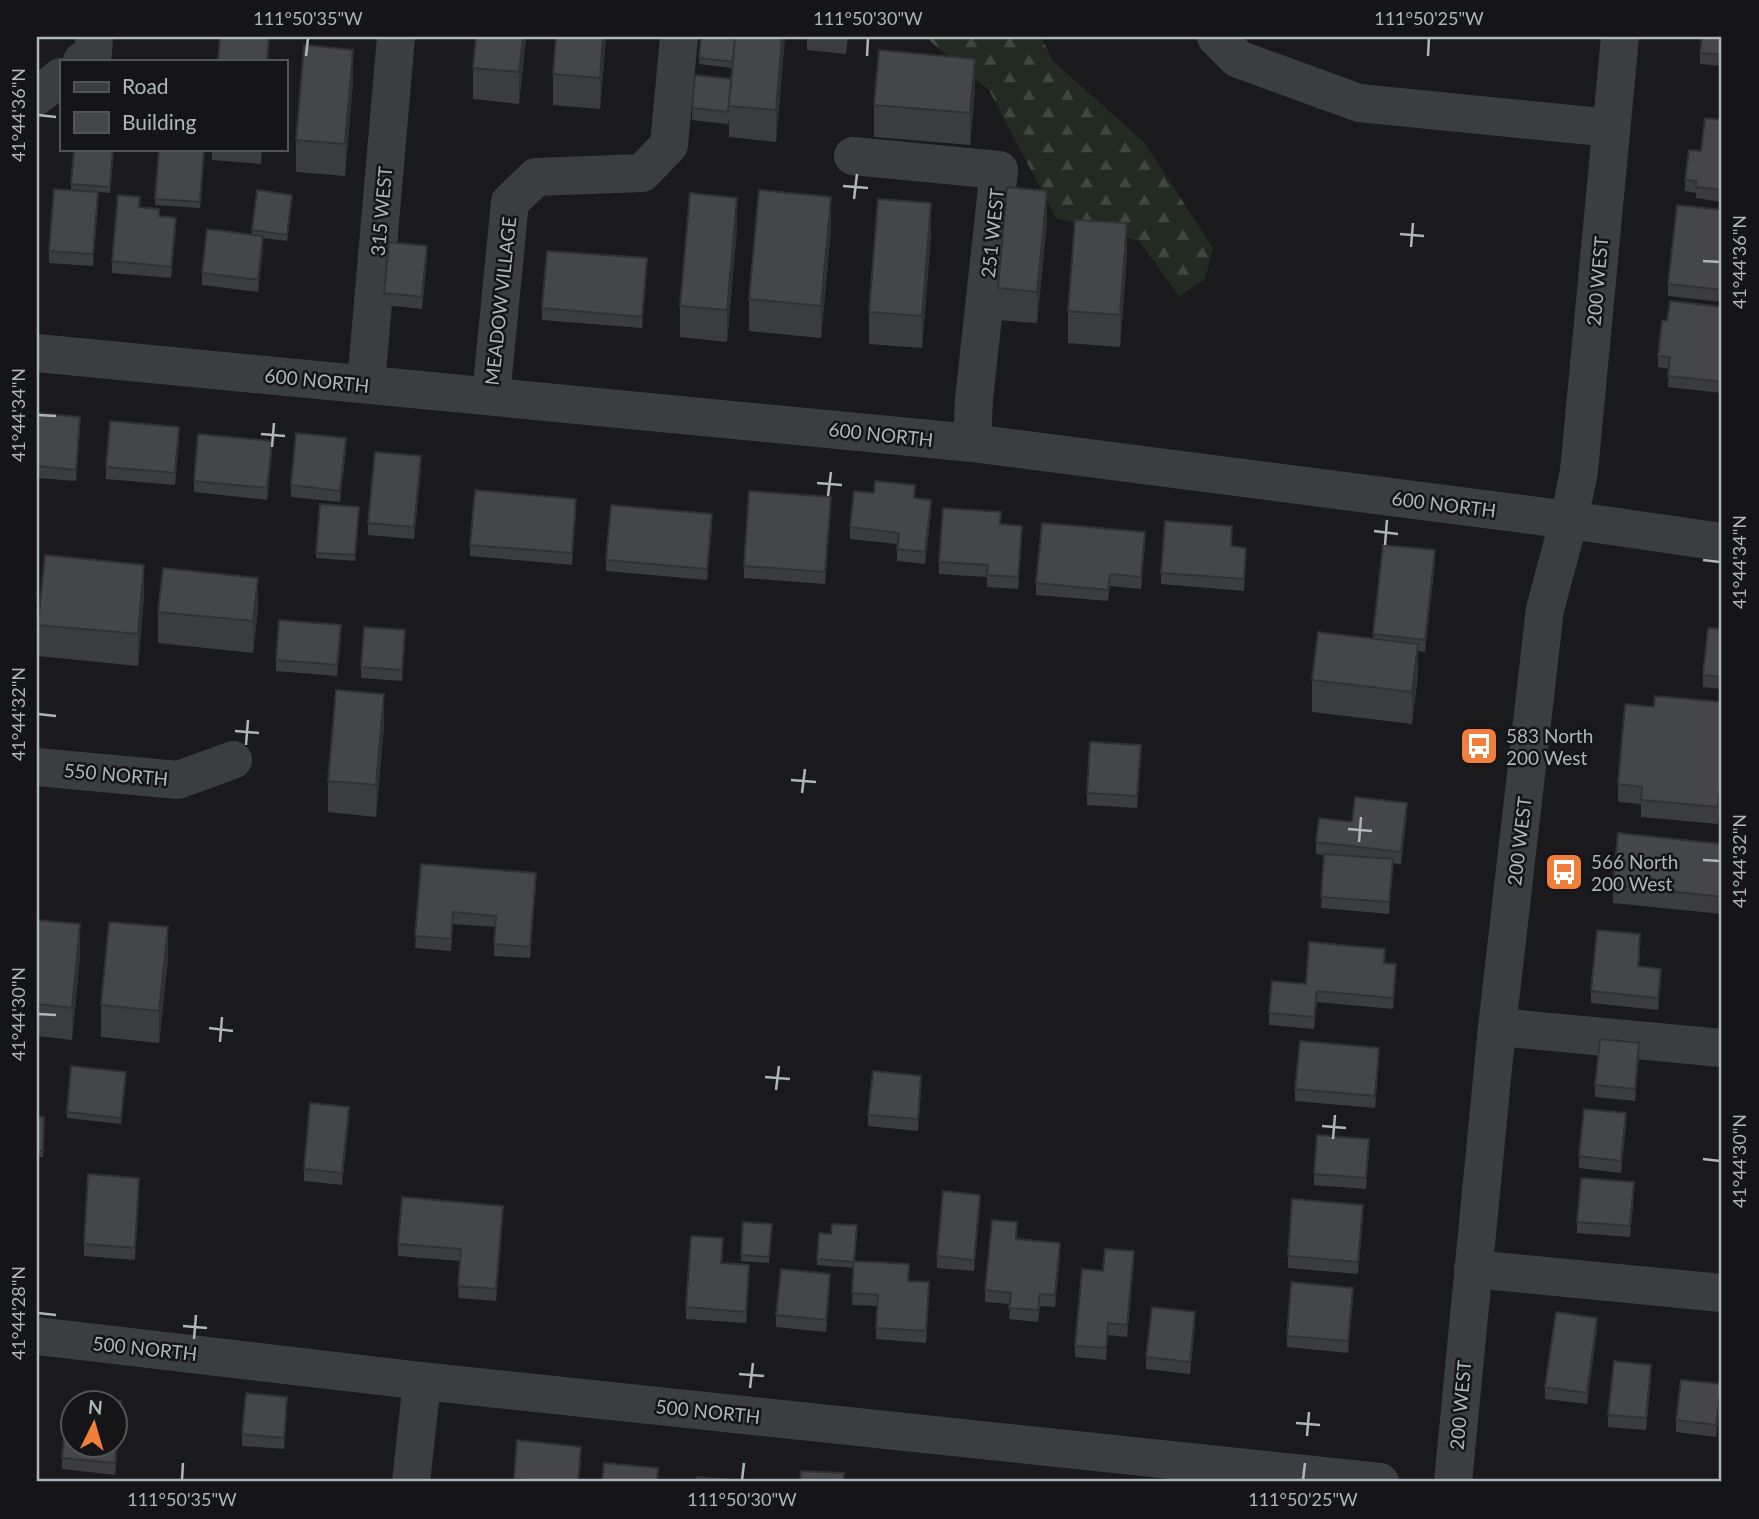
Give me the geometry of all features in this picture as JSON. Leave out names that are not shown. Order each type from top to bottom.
[{"type":"street","points":[[83,60],[93,53],[94,37]]},
{"type":"street","name":"315 WEST","points":[[366,384],[396,37]]},
{"type":"street","name":"MEADOW VILLAGE","points":[[491,396],[510,202],[536,177],[642,173],[669,145],[679,37]]},
{"type":"street","points":[[1216,37],[1238,59],[1359,103],[1611,128]]},
{"type":"street","name":"200 WEST","points":[[1453,1482],[1497,1027],[1545,609],[1579,471],[1620,37]]},
{"type":"street","points":[[37,96],[60,79]]},
{"type":"street","name":"251 WEST","points":[[853,156],[999,170],[972,443]]},
{"type":"street","name":"600 NORTH","points":[[37,353],[972,443],[1722,542]]},
{"type":"street","name":"550 NORTH","points":[[37,767],[178,780],[233,760]]},
{"type":"street","points":[[1497,1027],[1722,1048]]},
{"type":"street","points":[[1473,1269],[1722,1293]]},
{"type":"street","name":"500 NORTH","points":[[37,1336],[422,1381],[1380,1482]]},
{"type":"street","points":[[411,1482],[422,1381]]},
{"type":"green space","points":[[925,37],[1041,37],[1053,61],[1145,143],[1213,248],[1205,279],[1179,296],[1139,241],[1056,218],[989,90]]},
{"type":"building","points":[[220,37],[269,37],[267,60],[218,60]]},
{"type":"building","points":[[476,37],[523,37],[519,72],[473,68]]},
{"type":"building","points":[[556,37],[603,37],[600,78],[553,74]]},
{"type":"building","points":[[701,37],[735,37],[733,62],[699,58]]},
{"type":"building","points":[[735,37],[782,37],[776,110],[729,106]]},
{"type":"building","points":[[1702,37],[1722,37],[1722,55],[1700,53]]},
{"type":"building","points":[[304,45],[353,50],[345,144],[296,140]]},
{"type":"building","points":[[879,50],[975,59],[970,113],[874,105]]},
{"type":"building","points":[[695,75],[731,79],[728,112],[692,108]]},
{"type":"building","points":[[1705,118],[1722,120],[1722,190],[1696,187],[1696,181],[1685,180],[1689,150],[1701,151]]},
{"type":"building","points":[[74,150],[113,150],[110,187],[71,184]]},
{"type":"building","points":[[159,150],[204,150],[200,202],[155,199]]},
{"type":"building","points":[[1007,187],[1047,191],[1037,292],[998,288]]},
{"type":"building","points":[[54,189],[98,192],[93,254],[49,251]]},
{"type":"building","points":[[257,190],[292,195],[287,235],[252,230]]},
{"type":"building","points":[[759,190],[831,197],[821,306],[749,299]]},
{"type":"building","points":[[690,193],[737,198],[727,310],[680,306]]},
{"type":"building","points":[[118,195],[140,197],[139,207],[159,209],[159,216],[176,218],[171,267],[112,261]]},
{"type":"building","points":[[878,199],[931,203],[922,316],[869,312]]},
{"type":"building","points":[[1677,205],[1722,210],[1722,290],[1668,284]]},
{"type":"building","points":[[1075,220],[1127,223],[1120,315],[1068,311]]},
{"type":"building","points":[[207,229],[263,236],[258,280],[202,273]]},
{"type":"building","points":[[389,242],[427,246],[422,297],[384,293]]},
{"type":"building","points":[[547,251],[647,258],[642,317],[542,308]]},
{"type":"building","points":[[1670,301],[1722,307],[1722,382],[1668,376],[1670,357],[1658,356],[1662,321],[1667,321]]},
{"type":"building","points":[[37,413],[80,417],[76,470],[37,466]]},
{"type":"building","points":[[110,421],[179,427],[175,473],[106,467]]},
{"type":"building","points":[[296,433],[346,438],[340,491],[291,485]]},
{"type":"building","points":[[198,434],[272,441],[267,488],[194,481]]},
{"type":"building","points":[[375,452],[421,456],[414,527],[368,523]]},
{"type":"building","points":[[875,481],[915,485],[914,498],[931,500],[925,552],[897,549],[899,533],[850,527],[854,491],[874,493]]},
{"type":"building","points":[[475,490],[576,499],[572,553],[470,545]]},
{"type":"building","points":[[749,491],[831,497],[825,572],[744,566]]},
{"type":"building","points":[[320,504],[359,507],[355,555],[316,553]]},
{"type":"building","points":[[611,505],[712,514],[707,569],[606,560]]},
{"type":"building","points":[[943,508],[1001,512],[1000,524],[1022,526],[1018,577],[987,575],[988,565],[939,562]]},
{"type":"building","points":[[1165,521],[1232,526],[1231,546],[1246,548],[1244,579],[1161,573]]},
{"type":"building","points":[[1042,523],[1145,532],[1141,577],[1110,574],[1108,590],[1036,583]]},
{"type":"building","points":[[1383,545],[1435,550],[1425,640],[1373,634]]},
{"type":"building","points":[[45,555],[144,565],[138,634],[38,625]]},
{"type":"building","points":[[163,568],[258,578],[253,621],[158,612]]},
{"type":"building","points":[[279,620],[341,625],[337,665],[276,660]]},
{"type":"building","points":[[364,627],[405,630],[402,670],[361,667]]},
{"type":"building","points":[[1708,628],[1722,629],[1722,677],[1703,675]]},
{"type":"building","points":[[1318,632],[1418,644],[1412,692],[1312,680]]},
{"type":"building","points":[[336,690],[384,694],[376,785],[328,781]]},
{"type":"building","points":[[1655,696],[1722,702],[1722,763],[1718,807],[1641,800],[1642,787],[1618,784],[1625,704],[1654,707]]},
{"type":"building","points":[[1090,742],[1141,745],[1137,796],[1087,793]]},
{"type":"building","points":[[1355,797],[1407,803],[1401,852],[1316,842],[1319,818],[1352,822]]},
{"type":"building","points":[[1618,833],[1722,844],[1722,897],[1613,885]]},
{"type":"building","points":[[1324,854],[1393,859],[1389,902],[1321,897]]},
{"type":"building","points":[[421,864],[536,873],[530,947],[494,944],[496,916],[453,912],[451,939],[415,936]]},
{"type":"building","points":[[37,920],[80,924],[72,1008],[37,1004]]},
{"type":"building","points":[[109,922],[168,927],[159,1011],[101,1005]]},
{"type":"building","points":[[1597,930],[1640,934],[1638,966],[1661,969],[1658,998],[1591,991]]},
{"type":"building","points":[[1309,942],[1385,949],[1384,963],[1396,964],[1393,998],[1317,991],[1314,1017],[1269,1013],[1272,981],[1306,984]]},
{"type":"building","points":[[1600,1039],[1639,1043],[1635,1089],[1595,1085]]},
{"type":"building","points":[[1300,1041],[1379,1048],[1375,1096],[1295,1089]]},
{"type":"building","points":[[71,1066],[126,1072],[121,1118],[67,1112]]},
{"type":"building","points":[[873,1071],[921,1076],[918,1119],[868,1115]]},
{"type":"building","points":[[310,1103],[349,1107],[342,1173],[304,1169]]},
{"type":"building","points":[[1584,1109],[1626,1113],[1621,1161],[1579,1156]]},
{"type":"building","points":[[37,1117],[44,1117],[43,1151],[37,1151]]},
{"type":"building","points":[[1317,1135],[1369,1139],[1366,1178],[1314,1174]]},
{"type":"building","points":[[88,1174],[139,1178],[135,1248],[84,1244]]},
{"type":"building","points":[[1581,1178],[1634,1182],[1630,1226],[1577,1222]]},
{"type":"building","points":[[943,1191],[980,1195],[974,1260],[937,1256]]},
{"type":"building","points":[[402,1197],[503,1206],[496,1289],[458,1286],[461,1249],[398,1244]]},
{"type":"building","points":[[1292,1199],[1363,1205],[1358,1262],[1288,1256]]},
{"type":"building","points":[[992,1220],[1017,1222],[1016,1239],[1060,1243],[1055,1295],[1040,1294],[1038,1310],[1009,1308],[1011,1293],[985,1290]]},
{"type":"building","points":[[743,1222],[772,1224],[769,1257],[741,1255]]},
{"type":"building","points":[[832,1224],[857,1225],[854,1262],[817,1259],[819,1233],[831,1234]]},
{"type":"building","points":[[691,1236],[723,1238],[721,1263],[749,1265],[746,1312],[686,1307]]},
{"type":"building","points":[[1105,1249],[1134,1251],[1127,1325],[1108,1323],[1106,1348],[1075,1346],[1082,1269],[1103,1271]]},
{"type":"building","points":[[854,1261],[909,1264],[908,1281],[929,1282],[926,1331],[876,1328],[878,1295],[852,1293]]},
{"type":"building","points":[[781,1269],[830,1274],[826,1320],[776,1315]]},
{"type":"building","points":[[1291,1282],[1353,1288],[1348,1341],[1287,1336]]},
{"type":"building","points":[[1152,1307],[1195,1312],[1190,1362],[1146,1357]]},
{"type":"building","points":[[1556,1312],[1597,1318],[1587,1393],[1545,1387]]},
{"type":"building","points":[[1614,1361],[1651,1365],[1646,1418],[1608,1415]]},
{"type":"building","points":[[1681,1380],[1721,1384],[1716,1425],[1676,1420]]},
{"type":"building","points":[[246,1393],[287,1397],[284,1438],[242,1434]]},
{"type":"building","points":[[517,1440],[581,1447],[578,1482],[528,1482],[514,1479]]},
{"type":"building","points":[[83,1460],[115,1460],[115,1463]]},
{"type":"building","points":[[604,1463],[658,1468],[657,1481],[676,1482],[602,1482]]},
{"type":"building","points":[[801,1471],[844,1473],[843,1482],[800,1482]]},
{"type":"building","points":[[697,1477],[755,1482],[697,1482]]},
{"type":"place","name":"583 North 200 West","points":[[1479,746]]},
{"type":"place","name":"566 North 200 West","points":[[1564,872]]}]
